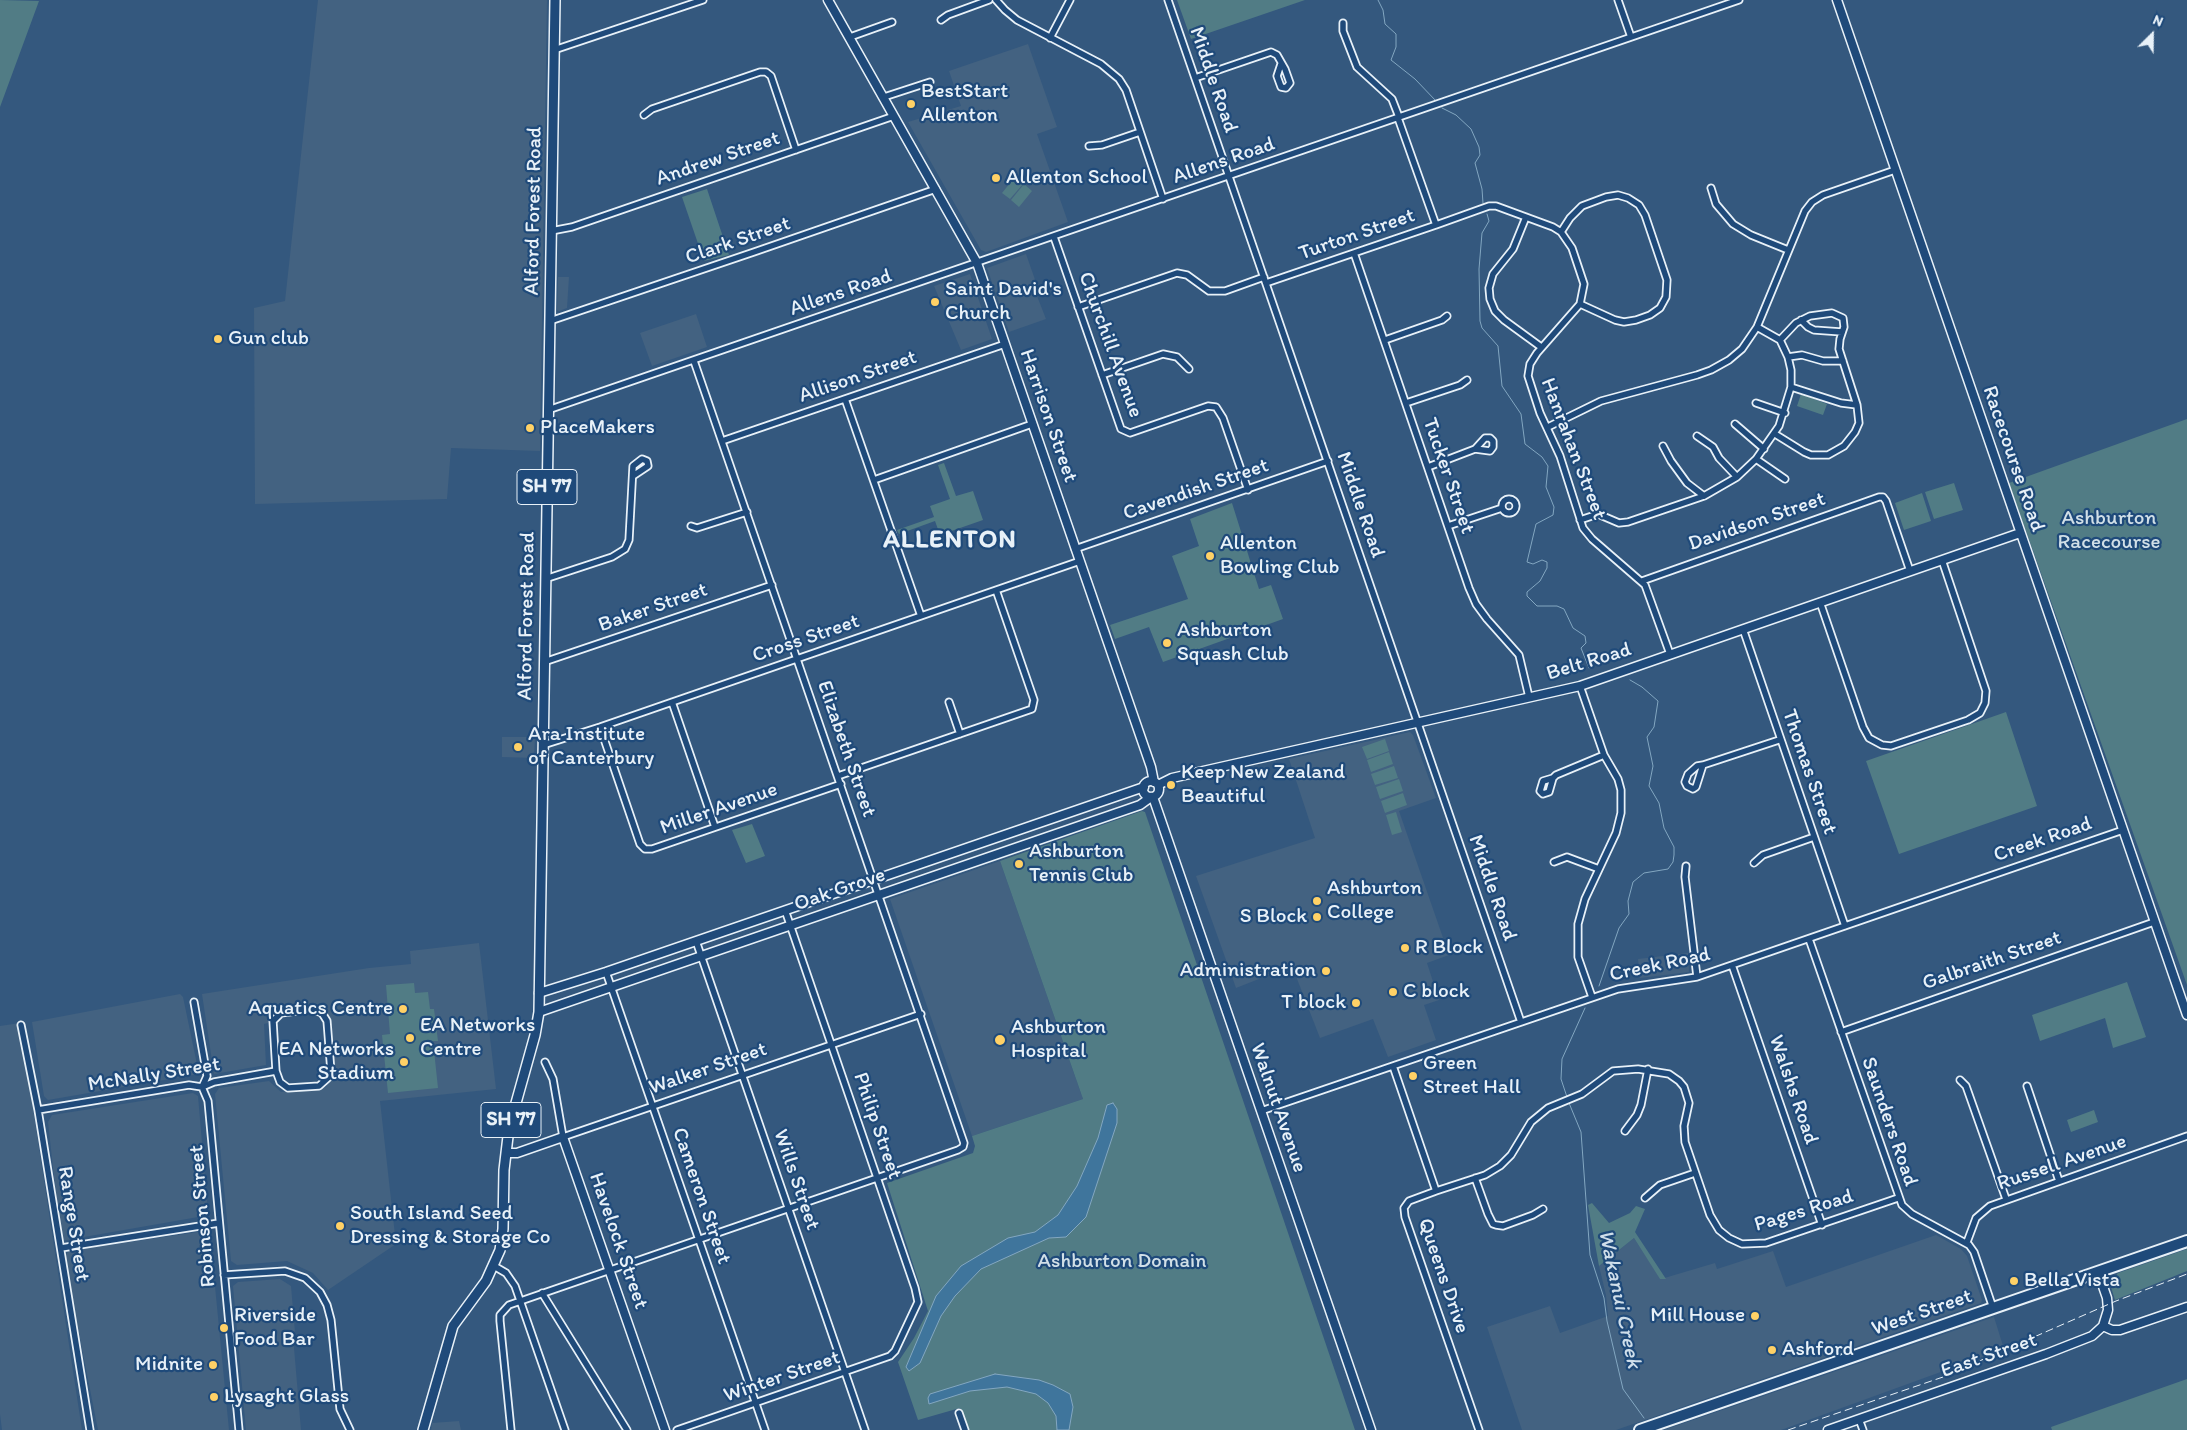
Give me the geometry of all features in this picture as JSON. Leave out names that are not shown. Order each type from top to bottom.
[{"type":"highway","name":"West Street","points":[[1640,1430],[2187,1241]]},
{"type":"main road","name":"Alford Forest Road","points":[[539,992],[555,0]]},
{"type":"main road","name":"SH 77","points":[[423,1430],[453,1326],[486,1281],[500,1250],[509,1128],[535,1035],[539,1012],[539,992]]},
{"type":"street","points":[[554,50],[703,0]]},
{"type":"street","name":"Harrison Street","points":[[828,0],[976,263],[1156,784]]},
{"type":"street","points":[[941,20],[948,15],[989,0]]},
{"type":"street","points":[[996,0],[1011,15],[1050,38],[1101,64],[1119,79],[1126,90],[1163,199]]},
{"type":"street","points":[[1050,38],[1070,0]]},
{"type":"street","name":"Middle Road","points":[[1168,0],[1521,1022]]},
{"type":"street","points":[[1618,0],[1631,37]]},
{"type":"street","name":"Allens Road","points":[[548,410],[1739,0]]},
{"type":"street","name":"Racecourse Road","points":[[1836,0],[2187,1015]]},
{"type":"street","points":[[850,37],[892,22]]},
{"type":"street","name":"Turton Street","points":[[1266,283],[1436,225],[1392,99],[1357,67],[1343,31],[1343,23]]},
{"type":"street","points":[[1195,78],[1267,52],[1277,55],[1281,64]]},
{"type":"street","points":[[644,115],[670,103],[766,72],[771,76],[796,150]]},
{"type":"street","points":[[884,97],[930,82]]},
{"type":"street","name":"Andrew Street","points":[[551,231],[572,227],[894,116]]},
{"type":"street","points":[[1089,146],[1102,145],[1140,132]]},
{"type":"street","points":[[1548,427],[1601,402],[1711,370],[1729,360],[1742,349],[1757,327],[1805,211],[1812,202],[1823,195],[1895,170]]},
{"type":"street","points":[[1711,188],[1716,204],[1733,224],[1750,235],[1788,250]]},
{"type":"street","name":"Clark Street","points":[[550,321],[936,189]]},
{"type":"street","points":[[1436,225],[1496,206],[1526,216],[1561,232],[1572,248],[1584,284],[1580,304],[1615,320],[1624,322],[1650,315],[1660,308],[1666,297],[1667,280],[1645,215],[1639,205],[1628,198],[1618,195],[1606,197],[1582,206],[1570,218],[1561,232]]},
{"type":"street","points":[[1526,216],[1512,250],[1493,274],[1489,288],[1490,299],[1495,311],[1504,320],[1542,347]]},
{"type":"street","name":"Churchill Avenue","points":[[1054,236],[1119,426],[1127,433],[1208,406],[1216,407],[1221,412],[1248,490]]},
{"type":"street","name":"Tucker Street","points":[[1354,253],[1476,604],[1487,620],[1519,655],[1529,697]]},
{"type":"street","points":[[1078,307],[1177,273],[1187,275],[1209,291],[1218,292],[1264,277]]},
{"type":"street","name":"Hanrahan Street","points":[[1580,304],[1542,347],[1530,364],[1528,376],[1533,396],[1560,456],[1583,528],[1592,539],[1642,581],[1647,589],[1670,654]]},
{"type":"street","points":[[1775,434],[1811,455],[1828,455],[1844,446],[1855,432],[1859,423],[1857,404],[1839,344],[1845,323],[1843,318],[1835,314],[1824,313],[1801,320],[1790,328],[1780,340]]},
{"type":"street","points":[[1384,340],[1442,320],[1447,316]]},
{"type":"street","points":[[1801,320],[1808,328],[1814,330],[1842,332]]},
{"type":"street","points":[[1580,520],[1598,514],[1619,523],[1628,522],[1704,496],[1737,477],[1756,459],[1775,434],[1785,413],[1791,387],[1792,370],[1780,340],[1757,327]]},
{"type":"street","name":"Allison Street","points":[[722,441],[1004,344]]},
{"type":"street","points":[[1102,375],[1163,354],[1178,357],[1189,370]]},
{"type":"street","points":[[1788,356],[1802,355],[1823,361],[1843,361]]},
{"type":"street","name":"Elizabeth Street","points":[[694,361],[964,1139],[963,1147],[878,1178]]},
{"type":"street","points":[[1406,403],[1460,386],[1467,380]]},
{"type":"street","points":[[1791,387],[1832,401],[1857,404]]},
{"type":"street","points":[[845,399],[921,616]]},
{"type":"street","points":[[1756,403],[1785,413]]},
{"type":"street","points":[[874,480],[1032,424]]},
{"type":"street","points":[[1735,424],[1764,449]]},
{"type":"street","points":[[1697,436],[1713,447],[1724,464],[1737,477]]},
{"type":"street","points":[[1663,446],[1687,484],[1704,496]]},
{"type":"street","points":[[1428,466],[1475,449]]},
{"type":"street","points":[[1756,459],[1785,479]]},
{"type":"street","name":"Cavendish Street","points":[[1075,549],[1328,461]]},
{"type":"street","points":[[545,579],[612,557],[625,549],[629,540],[632,476]]},
{"type":"street","name":"Davidson Street","points":[[1642,581],[1879,497],[1886,501],[1910,571]]},
{"type":"street","points":[[1448,526],[1502,508]]},
{"type":"street","points":[[692,526],[697,528],[747,512]]},
{"type":"street","name":"Belt Road","points":[[1156,784],[1172,778],[1580,686],[2020,533]]},
{"type":"street","points":[[1820,602],[1863,727],[1869,738],[1882,745],[1891,746],[1968,720],[1980,713],[1985,702],[1986,691],[1942,560]]},
{"type":"street","name":"Cross Street","points":[[543,745],[1080,561]]},
{"type":"street","name":"Baker Street","points":[[544,662],[772,584]]},
{"type":"street","points":[[838,776],[1030,710],[1034,705],[996,590]]},
{"type":"street","name":"Thomas Street","points":[[1743,629],[1845,926]]},
{"type":"street","points":[[1580,686],[1604,755],[1618,779],[1622,805],[1616,833],[1585,899],[1578,924],[1578,957],[1592,998]]},
{"type":"street","points":[[672,702],[715,827]]},
{"type":"street","points":[[949,702],[960,734]]},
{"type":"street","name":"Miller Avenue","points":[[600,727],[642,847],[652,849],[841,784]]},
{"type":"street","points":[[1703,765],[1780,740]]},
{"type":"street","points":[[1553,778],[1604,755]]},
{"type":"street","points":[[1149,782],[1156,784],[1158,792],[1152,797],[1144,794],[1144,787],[1149,782]]},
{"type":"street","name":"Oak Grove","points":[[539,992],[606,972],[1144,787]]},
{"type":"street","name":"Oak Grove","points":[[539,1012],[1140,805],[1152,797]]},
{"type":"street","name":"Walnut Avenue","points":[[1152,797],[1371,1430]]},
{"type":"street","points":[[1140,805],[1158,815]]},
{"type":"street","name":"Creek Road","points":[[1261,1112],[1618,989],[1697,977],[2123,830]]},
{"type":"street","points":[[1754,863],[1763,855],[1814,836]]},
{"type":"street","points":[[1554,862],[1567,857],[1599,869]]},
{"type":"street","points":[[1686,866],[1685,877],[1697,977]]},
{"type":"street","name":"Philip Street","points":[[785,910],[918,1298],[916,1308],[895,1351]]},
{"type":"street","name":"Galbraith Street","points":[[1841,1032],[2154,922]]},
{"type":"street","name":"Saunders Road","points":[[1808,939],[1898,1198],[1907,1211],[1967,1242]]},
{"type":"street","name":"Wills Street","points":[[696,940],[865,1430]]},
{"type":"street","name":"Walshs Road","points":[[1732,965],[1822,1225]]},
{"type":"street","name":"Cameron Street","points":[[606,972],[765,1430]]},
{"type":"street","name":"Robinson Street","points":[[194,1002],[208,1076],[202,1087],[208,1101],[239,1430]]},
{"type":"street","points":[[312,1010],[322,1013],[327,1021],[331,1072],[327,1081],[319,1086],[288,1088],[280,1082],[276,1072],[272,1024],[275,1018],[285,1012],[312,1010]]},
{"type":"street","name":"Walker Street","points":[[506,1153],[523,1152],[921,1014]]},
{"type":"street","name":"Range Street","points":[[21,1024],[38,1110],[90,1430]]},
{"type":"street","name":"Havelock Street","points":[[545,1062],[553,1079],[563,1137],[665,1430]]},
{"type":"street","name":"Queens Drive","points":[[1393,1066],[1436,1191],[1409,1201],[1404,1212],[1478,1430]]},
{"type":"street","points":[[1625,1131],[1637,1115],[1641,1105],[1648,1069]]},
{"type":"street","name":"Pages Road","points":[[1436,1191],[1492,1171],[1506,1161],[1536,1116],[1548,1108],[1582,1094],[1613,1071],[1648,1069],[1674,1077],[1684,1086],[1689,1103],[1684,1134],[1695,1173],[1713,1222],[1723,1233],[1735,1241],[1752,1245],[1766,1243],[1898,1198]]},
{"type":"street","name":"McNally Street","points":[[38,1110],[189,1085],[202,1087],[214,1082],[276,1072]]},
{"type":"street","points":[[1960,1080],[1966,1086],[2006,1200]]},
{"type":"street","points":[[2026,1086],[2059,1181]]},
{"type":"street","name":"Russell Avenue","points":[[1967,1242],[1972,1226],[1982,1211],[2006,1200],[2187,1136]]},
{"type":"street","points":[[1644,1198],[1660,1186],[1695,1173]]},
{"type":"street","points":[[511,1430],[500,1315],[509,1305],[878,1178]]},
{"type":"street","points":[[1475,1178],[1493,1224],[1503,1226],[1533,1215],[1543,1209]]},
{"type":"street","points":[[61,1248],[219,1223]]},
{"type":"street","points":[[1967,1242],[1974,1252],[1993,1308]]},
{"type":"street","points":[[494,1266],[512,1278],[565,1430]]},
{"type":"street","points":[[224,1275],[285,1271],[305,1278],[320,1292],[327,1305],[331,1320],[340,1409],[350,1430]]},
{"type":"street","points":[[2098,1272],[2108,1304],[2107,1318],[2103,1326],[2112,1330],[2120,1330],[2187,1307]]},
{"type":"street","points":[[542,1293],[627,1430]]},
{"type":"street","name":"East Street","points":[[1828,1430],[2069,1346],[2092,1336],[2103,1326]]},
{"type":"street","name":"Winter Street","points":[[677,1430],[890,1356],[895,1351]]},
{"type":"street","points":[[959,1413],[965,1430]]},
{"type":"street","points":[[1859,1419],[1863,1430]]},
{"type":"shaded area","points":[[318,0],[547,0],[540,451],[451,448],[447,499],[255,504],[254,308],[285,301]]},
{"type":"shaded area","name":"Allenton School","points":[[1028,44],[1057,127],[1037,134],[1068,222],[986,252],[981,250],[908,122],[961,106],[949,71]]},
{"type":"shaded area","points":[[1026,254],[1039,291],[1037,296],[1046,319],[1009,332],[987,268]]},
{"type":"shaded area","points":[[970,274],[992,339],[961,350],[934,286]]},
{"type":"shaded area","points":[[558,277],[569,277],[567,308],[559,311],[557,310]]},
{"type":"shaded area","points":[[696,314],[707,347],[652,366],[640,333]]},
{"type":"shaded area","name":"Ashburton College","points":[[1410,732],[1413,735],[1436,798],[1399,811],[1449,955],[1427,963],[1439,1000],[1424,1005],[1436,1040],[1388,1057],[1373,1019],[1320,1038],[1292,966],[1236,988],[1196,876],[1315,838],[1289,759]]},
{"type":"shaded area","name":"Ara Institute of Canterbury","points":[[502,737],[535,737],[534,758],[502,757]]},
{"type":"shaded area","name":"Ashburton Hospital","points":[[1000,861],[1083,1099],[972,1136],[890,899]]},
{"type":"shaded area","points":[[479,943],[496,1089],[380,1101],[396,1244],[328,1290],[313,1273],[287,1261],[237,1265],[231,1261],[215,1094],[219,1088],[269,1081],[281,1092],[326,1087],[334,1075],[329,1016],[325,1011],[314,1007],[273,1009],[268,1023],[264,1024],[266,1065],[214,1074],[202,994],[369,968],[411,964],[410,951]]},
{"type":"shaded area","points":[[1688,953],[1689,972],[1640,978],[1638,959]]},
{"type":"shaded area","points":[[180,994],[183,997],[199,1074],[48,1100],[44,1096],[32,1022]]},
{"type":"shaded area","points":[[20,1023],[82,1430],[2,1430],[0,1414],[0,1026]]},
{"type":"shaded area","points":[[193,1093],[198,1096],[208,1213],[204,1216],[61,1241],[48,1122],[52,1115]]},
{"type":"shaded area","points":[[1113,1103],[1117,1109],[1117,1123],[1086,1217],[1066,1237],[1049,1238],[981,1269],[955,1296],[941,1316],[920,1363],[909,1371],[906,1367],[936,1296],[961,1266],[1008,1238],[1035,1232],[1058,1215],[1077,1186],[1098,1138],[1107,1105]]},
{"type":"shaded area","points":[[205,1231],[210,1235],[229,1430],[98,1430],[64,1257],[69,1251]]},
{"type":"shaded area","points":[[1936,1235],[1961,1249],[1967,1256],[1982,1300],[1981,1303],[1616,1430],[1522,1430],[1487,1327],[1550,1306],[1560,1333],[1608,1316],[1606,1295],[1599,1266],[1634,1238],[1661,1279],[1715,1263],[1717,1269],[1773,1251],[1786,1287]]},
{"type":"shaded area","points":[[280,1279],[291,1286],[301,1430],[246,1430],[233,1286],[238,1282]]},
{"type":"shaded area","points":[[1994,1317],[2004,1349],[1781,1430],[1664,1430]]},
{"type":"shaded area","points":[[995,1374],[1039,1380],[1070,1394],[1073,1407],[1069,1430],[1057,1430],[1056,1416],[1048,1403],[1036,1394],[1007,1387],[970,1391],[929,1404],[928,1398],[930,1394]]},
{"type":"shaded area","points":[[459,1421],[461,1430],[431,1430],[432,1423]]},
{"type":"green space","points":[[0,0],[39,1],[0,107]]},
{"type":"green space","points":[[1177,0],[1305,0],[1191,39]]},
{"type":"green space","points":[[1015,177],[1023,184],[1010,199],[1002,193]]},
{"type":"green space","points":[[1024,184],[1032,191],[1019,207],[1011,200]]},
{"type":"green space","points":[[707,189],[729,255],[704,261],[682,197]]},
{"type":"green space","points":[[1801,394],[1827,404],[1823,415],[1797,406]]},
{"type":"green space","name":"Ashburton Racecourse","points":[[2187,419],[2187,985],[2009,483]]},
{"type":"green space","points":[[944,463],[956,496],[973,491],[983,520],[940,535],[935,521],[899,534],[897,530],[934,517],[930,506],[950,499],[938,465]]},
{"type":"green space","points":[[1954,483],[1963,510],[1934,519],[1925,492]]},
{"type":"green space","points":[[1922,493],[1931,521],[1904,530],[1895,503]]},
{"type":"green space","points":[[1232,503],[1259,589],[1271,585],[1283,619],[1163,662],[1149,627],[1115,639],[1110,625],[1188,599],[1172,556],[1199,546],[1190,519]]},
{"type":"green space","points":[[2006,712],[2037,806],[1899,854],[1866,761]]},
{"type":"green space","points":[[1385,739],[1389,751],[1367,759],[1362,747]]},
{"type":"green space","points":[[1389,752],[1393,764],[1371,772],[1367,760]]},
{"type":"green space","points":[[1394,766],[1398,778],[1375,785],[1371,774]]},
{"type":"green space","points":[[1399,779],[1403,791],[1380,799],[1376,787]]},
{"type":"green space","points":[[1403,793],[1407,805],[1385,813],[1381,801]]},
{"type":"green space","name":"Ashburton Domain","points":[[1142,811],[1145,812],[1355,1430],[968,1430],[960,1408],[918,1420],[898,1362],[914,1338],[928,1311],[887,1183],[973,1153],[975,1146],[972,1136],[1083,1099],[1000,861]]},
{"type":"green space","points":[[1396,812],[1402,832],[1392,835],[1386,815]]},
{"type":"green space","points":[[752,824],[765,856],[746,863],[732,830]]},
{"type":"green space","points":[[2127,982],[2146,1037],[2113,1048],[2105,1018],[2040,1041],[2032,1015]]},
{"type":"green space","name":"EA Networks Centre","points":[[414,983],[415,993],[428,992],[430,1009],[434,1009],[438,1041],[433,1041],[438,1088],[388,1093],[382,1035],[390,1034],[386,985]]},
{"type":"green space","points":[[2094,1110],[2098,1122],[2071,1132],[2067,1120]]},
{"type":"green space","points":[[1592,1203],[1609,1223],[1630,1213],[1636,1206],[1645,1209],[1635,1232],[1666,1279],[1660,1279],[1634,1238],[1599,1266],[1588,1205]]},
{"type":"green space","points":[[2187,1249],[2187,1271],[2115,1300],[2111,1287],[2112,1280],[2118,1273]]},
{"type":"green space","points":[[2187,1379],[2187,1430],[2052,1430],[2051,1427]]},
{"type":"waterway","name":"Wakanui Creek","points":[[1378,0],[1383,10],[1385,24],[1396,34],[1396,47],[1391,60],[1415,79],[1436,101]]},
{"type":"waterway","name":"Wakanui Creek","points":[[1442,108],[1456,115],[1471,129],[1479,147],[1480,155],[1475,163],[1482,189],[1483,203]]},
{"type":"waterway","name":"Wakanui Creek","points":[[1487,214],[1489,221],[1482,233],[1479,269],[1480,321],[1482,328],[1498,346],[1502,386],[1521,414],[1525,444],[1542,457],[1548,466],[1546,487],[1554,507],[1553,515],[1536,524],[1527,562],[1533,564],[1542,560],[1547,562],[1547,568],[1540,581],[1527,592],[1527,596],[1537,606],[1557,606],[1564,609],[1573,628],[1585,636],[1586,643],[1581,648],[1589,668]]},
{"type":"waterway","name":"Wakanui Creek","points":[[1599,986],[1619,928],[1629,914],[1628,901],[1633,882],[1644,873],[1668,869],[1673,862],[1674,855],[1674,847],[1664,828],[1659,803],[1649,786],[1653,766],[1647,737],[1654,727],[1658,701],[1642,687],[1630,680]]},
{"type":"waterway","name":"Wakanui Creek","points":[[1567,1097],[1561,1079],[1562,1059],[1585,1008]]},
{"type":"waterway","name":"Wakanui Creek","points":[[1569,1103],[1581,1132],[1590,1255],[1604,1298],[1607,1321],[1623,1389],[1644,1418]]},
{"type":"railway","points":[[1788,1430],[1943,1377],[2116,1301],[2187,1274]]},
{"type":"place","name":"BestStart Allenton","points":[[911,104]]},
{"type":"place","name":"Allenton School","points":[[996,178]]},
{"type":"place","name":"Saint David's Church","points":[[935,302]]},
{"type":"place","name":"Gun club","points":[[218,339]]},
{"type":"place","name":"PlaceMakers","points":[[530,428]]},
{"type":"place","name":"Allenton Bowling Club","points":[[1210,556]]},
{"type":"place","name":"Ashburton Squash Club","points":[[1167,643]]},
{"type":"place","name":"Ara Institute of Canterbury","points":[[518,747]]},
{"type":"place","name":"Keep New Zealand Beautiful","points":[[1171,785]]},
{"type":"place","name":"Ashburton Tennis Club","points":[[1019,864]]},
{"type":"place","name":"Ashburton College","points":[[1317,901]]},
{"type":"place","name":"S Block","points":[[1317,917]]},
{"type":"place","name":"R Block","points":[[1405,948]]},
{"type":"place","name":"Administration","points":[[1326,971]]},
{"type":"place","name":"C block","points":[[1393,992]]},
{"type":"place","name":"T block","points":[[1356,1003]]},
{"type":"place","name":"Aquatics Centre","points":[[403,1009]]},
{"type":"place","name":"EA Networks Centre","points":[[410,1038]]},
{"type":"place","name":"Ashburton Hospital","points":[[1000,1040]]},
{"type":"place","name":"EA Networks Stadium","points":[[404,1062]]},
{"type":"place","name":"Green Street Hall","points":[[1413,1076]]},
{"type":"place","name":"South Island Seed Dressing & Storage Co","points":[[340,1226]]},
{"type":"place","name":"Bella Vista","points":[[2014,1281]]},
{"type":"place","name":"Mill House","points":[[1755,1316]]},
{"type":"place","name":"Riverside Food Bar","points":[[224,1328]]},
{"type":"place","name":"Ashford","points":[[1772,1350]]},
{"type":"place","name":"Midnite","points":[[213,1365]]},
{"type":"place","name":"Lysaght Glass","points":[[214,1397]]},
{"type":"district","name":"ALLENTON","points":[[950,540]]}]
